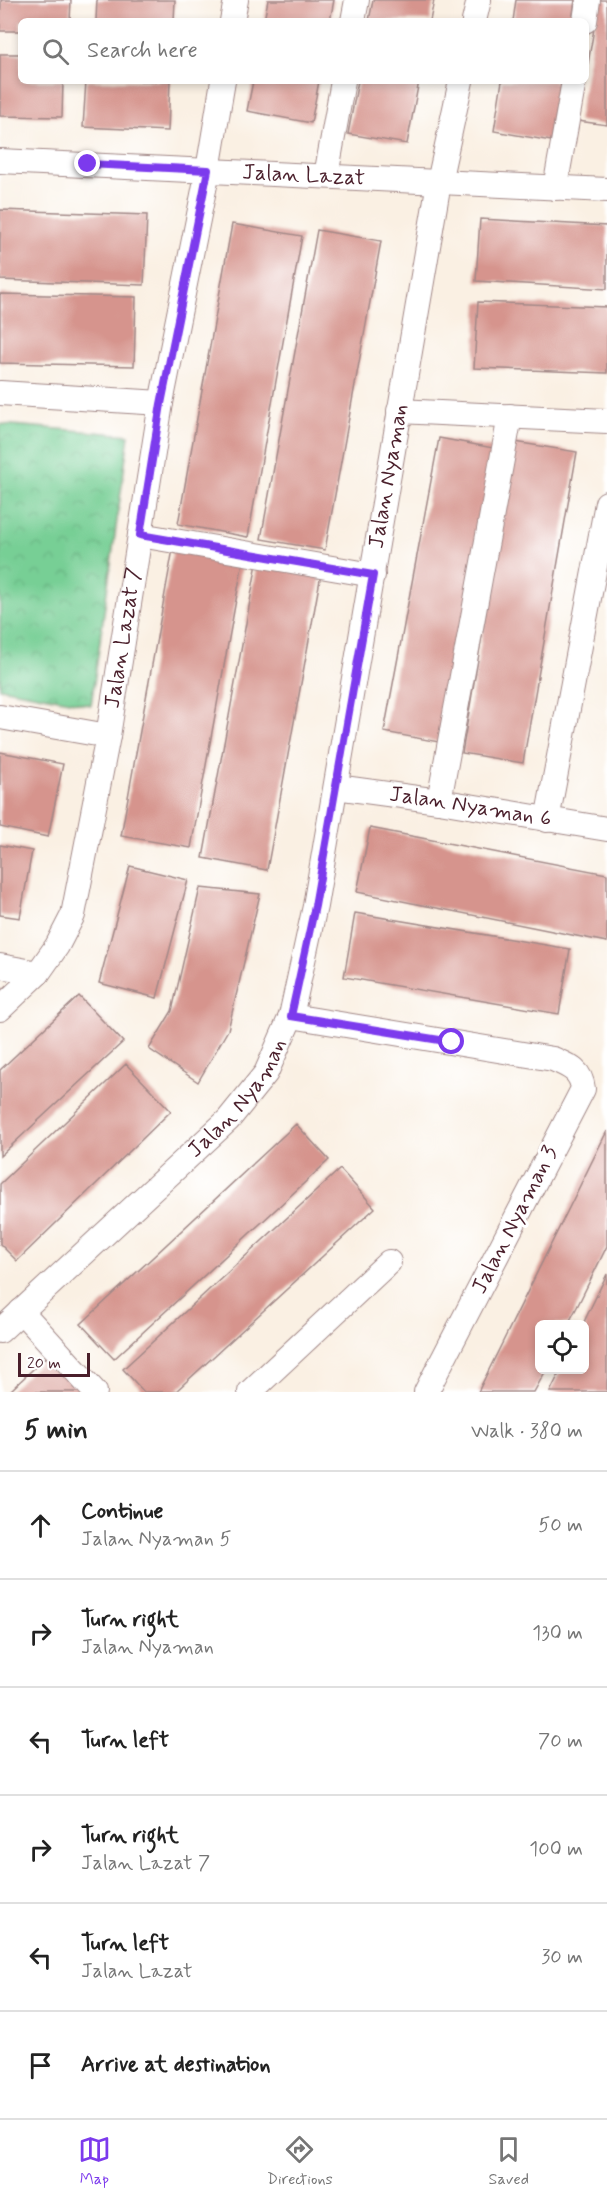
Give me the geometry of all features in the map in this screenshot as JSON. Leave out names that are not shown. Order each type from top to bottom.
[{"type":"street","points":[[233,18],[236,0]]},
{"type":"street","points":[[354,18],[357,0]]},
{"type":"street","points":[[475,18],[479,0]]},
{"type":"street","points":[[585,18],[588,0]]},
{"type":"street","name":"Jalan Lazat 7","points":[[0,1009],[38,973],[57,946],[73,915],[108,736],[161,404],[208,170],[222,84]]},
{"type":"street","points":[[326,176],[342,84]]},
{"type":"street","name":"Jalan Nyaman","points":[[0,1331],[228,1120],[266,1073],[291,1016],[315,906],[439,182],[460,84]]},
{"type":"street","points":[[555,188],[573,84]]},
{"type":"street","name":"Jalan Lazat","points":[[0,161],[607,190]]},
{"type":"street","points":[[0,393],[161,404]]},
{"type":"street","points":[[399,411],[607,421]]},
{"type":"street","points":[[439,801],[510,416]]},
{"type":"street","points":[[548,820],[607,503]]},
{"type":"street","points":[[140,535],[373,575]]},
{"type":"street","points":[[0,717],[108,736]]},
{"type":"street","name":"Jalan Nyaman 6","points":[[336,787],[439,801],[607,829]]},
{"type":"street","points":[[0,966],[38,973]]},
{"type":"street","name":"Jalan Nyaman 3","points":[[291,1016],[553,1059],[577,1071],[582,1081],[583,1089],[426,1392]]},
{"type":"street","points":[[250,1392],[389,1262]]},
{"type":"street","points":[[21,1311],[95,1392]]},
{"type":"green space","points":[[0,424],[129,435],[91,705],[0,688]]},
{"type":"building","points":[[1,0],[71,0],[70,18],[18,18],[18,31],[0,31]]},
{"type":"building","points":[[97,0],[175,0],[174,18],[96,18]]},
{"type":"building","points":[[268,0],[334,0],[331,18],[265,18]]},
{"type":"building","points":[[373,0],[434,0],[431,18],[370,18]]},
{"type":"building","points":[[516,0],[575,0],[572,18],[513,18]]},
{"type":"building","points":[[599,0],[607,0],[607,125],[578,121],[584,84],[589,84],[589,58]]},
{"type":"building","points":[[0,54],[18,54],[18,84],[63,84],[62,117],[0,116]]},
{"type":"building","points":[[86,84],[170,84],[168,131],[83,127]]},
{"type":"building","points":[[252,84],[318,84],[311,123],[247,111]]},
{"type":"building","points":[[357,84],[418,84],[407,144],[348,134]]},
{"type":"building","points":[[502,84],[561,84],[551,141],[494,131]]},
{"type":"building","points":[[0,210],[147,215],[144,285],[0,280]]},
{"type":"building","points":[[480,219],[607,226],[607,289],[476,281]]},
{"type":"building","points":[[232,224],[302,236],[248,537],[178,524]]},
{"type":"building","points":[[317,230],[381,241],[325,550],[261,539]]},
{"type":"building","points":[[0,294],[136,297],[134,366],[0,363]]},
{"type":"building","points":[[478,302],[607,307],[607,373],[474,368]]},
{"type":"building","points":[[439,438],[499,449],[444,743],[384,732]]},
{"type":"building","points":[[515,442],[577,452],[523,763],[462,753]]},
{"type":"building","points":[[173,549],[243,561],[191,848],[121,836]]},
{"type":"building","points":[[257,563],[321,574],[267,870],[203,858]]},
{"type":"building","points":[[0,752],[63,764],[48,837],[0,827]]},
{"type":"building","points":[[370,828],[607,874],[607,942],[357,892]]},
{"type":"building","points":[[0,845],[32,851],[20,918],[0,915]]},
{"type":"building","points":[[130,866],[188,880],[157,998],[99,983]]},
{"type":"building","points":[[200,888],[260,894],[228,1030],[198,1082],[149,1049],[172,1011]]},
{"type":"building","points":[[355,913],[570,949],[559,1014],[344,977]]},
{"type":"building","points":[[79,996],[123,1042],[0,1156],[0,1070]]},
{"type":"building","points":[[126,1064],[171,1111],[17,1261],[0,1244],[0,1184]]},
{"type":"building","points":[[296,1124],[329,1160],[114,1359],[81,1324]]},
{"type":"building","points":[[607,1131],[607,1246],[570,1320],[535,1320],[535,1374],[544,1374],[534,1392],[478,1392]]},
{"type":"building","points":[[340,1169],[375,1208],[175,1392],[144,1392],[123,1369]]},
{"type":"building","points":[[607,1274],[607,1392],[550,1392],[559,1374],[589,1374],[589,1320],[585,1320]]},
{"type":"building","points":[[52,1351],[84,1386],[77,1392],[9,1392]]},
{"type":"route","points":[[88,164],[208,170],[161,404],[140,535],[373,575],[315,906],[291,1016],[452,1042]]}]
